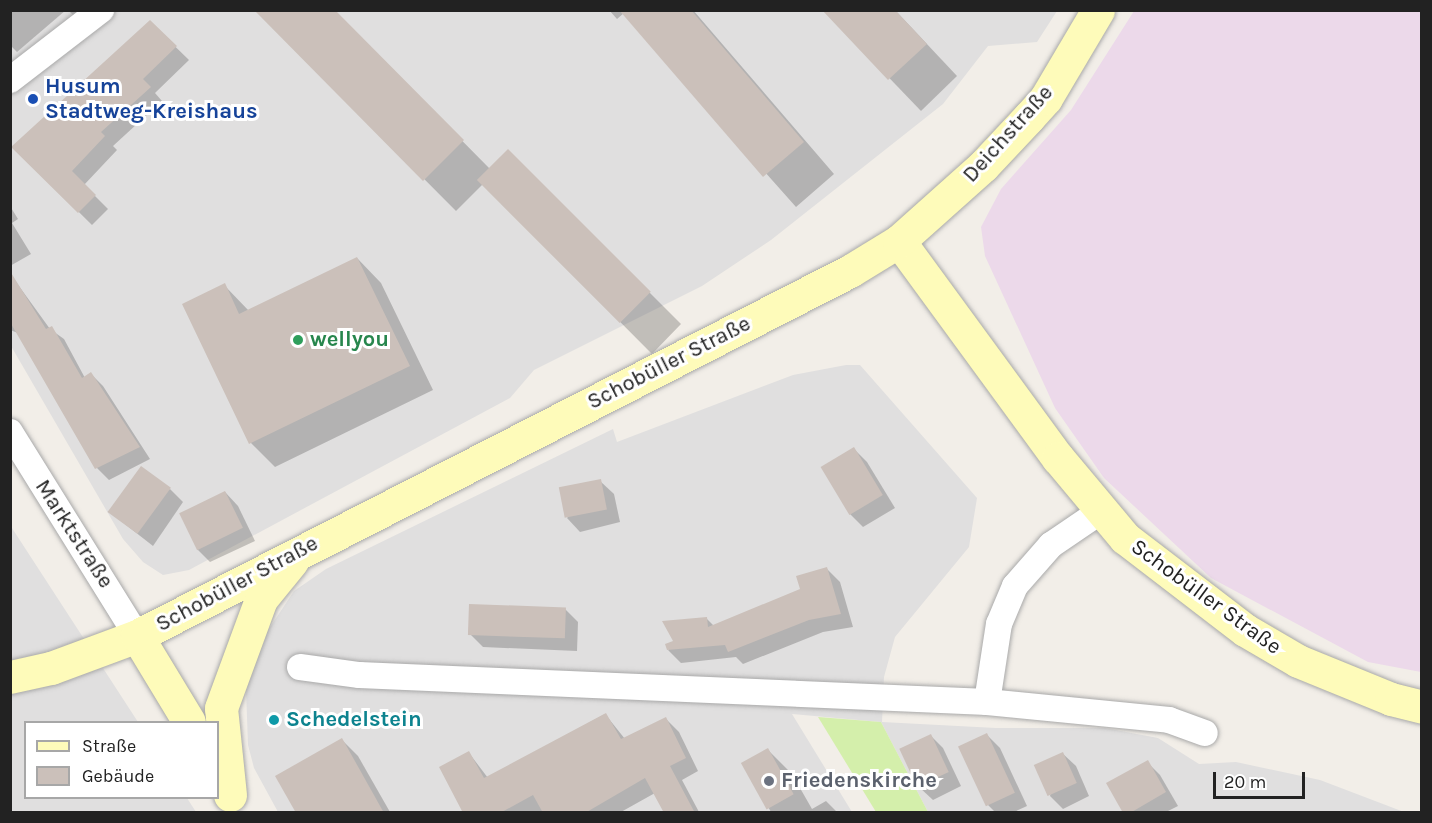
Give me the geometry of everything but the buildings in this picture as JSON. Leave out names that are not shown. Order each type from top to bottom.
[{"type":"main road","name":"Deichstraße","points":[[899,241],[983,166],[1046,98],[1098,10]]},
{"type":"main road","name":"Schobüller Straße","points":[[10,677],[51,668],[137,636],[307,546],[850,271],[899,241],[954,320],[1101,511],[1125,538],[1245,630],[1298,662],[1391,699],[1422,707]]},
{"type":"main road","points":[[229,793],[221,731],[226,688],[261,599],[282,570],[307,546]]},
{"type":"main road","points":[[137,636],[188,721]]},
{"type":"street","points":[[10,80],[101,10]]},
{"type":"street","name":"Marktstraße","points":[[10,432],[137,636]]},
{"type":"street","points":[[987,702],[999,624],[1015,586],[1051,545],[1101,511]]},
{"type":"street","points":[[300,666],[359,675],[987,702],[1169,720],[1205,733]]},
{"type":"shaded area","points":[[10,11],[1057,11],[1037,42],[988,46],[943,104],[771,240],[702,286],[534,370],[510,398],[189,570],[163,575],[143,562],[123,539],[11,346]]},
{"type":"shaded area","points":[[1134,11],[1421,11],[1421,672],[1368,662],[1211,578],[1104,478],[1055,408],[985,256],[981,227],[1001,189],[1071,110]]},
{"type":"shaded area","points":[[846,365],[860,365],[977,498],[969,547],[895,637],[884,677],[882,722],[996,728],[1105,728],[1158,738],[1199,764],[1236,762],[1320,780],[1404,812],[928,812],[881,722],[792,714],[852,812],[278,812],[254,768],[248,745],[246,690],[255,650],[294,591],[326,569],[613,429],[617,442],[793,375]]},
{"type":"shaded area","points":[[10,525],[137,721],[24,721],[24,799],[188,799],[196,812],[11,812]]},
{"type":"green space","points":[[818,717],[881,722],[928,812],[876,812]]},
{"type":"place","name":"Husum Stadtweg-Kreishaus","points":[[33,99]]},
{"type":"place","name":"wellyou","points":[[298,340]]},
{"type":"place","name":"Schedelstein","points":[[274,720]]},
{"type":"place","name":"Friedenskirche","points":[[769,781]]}]
